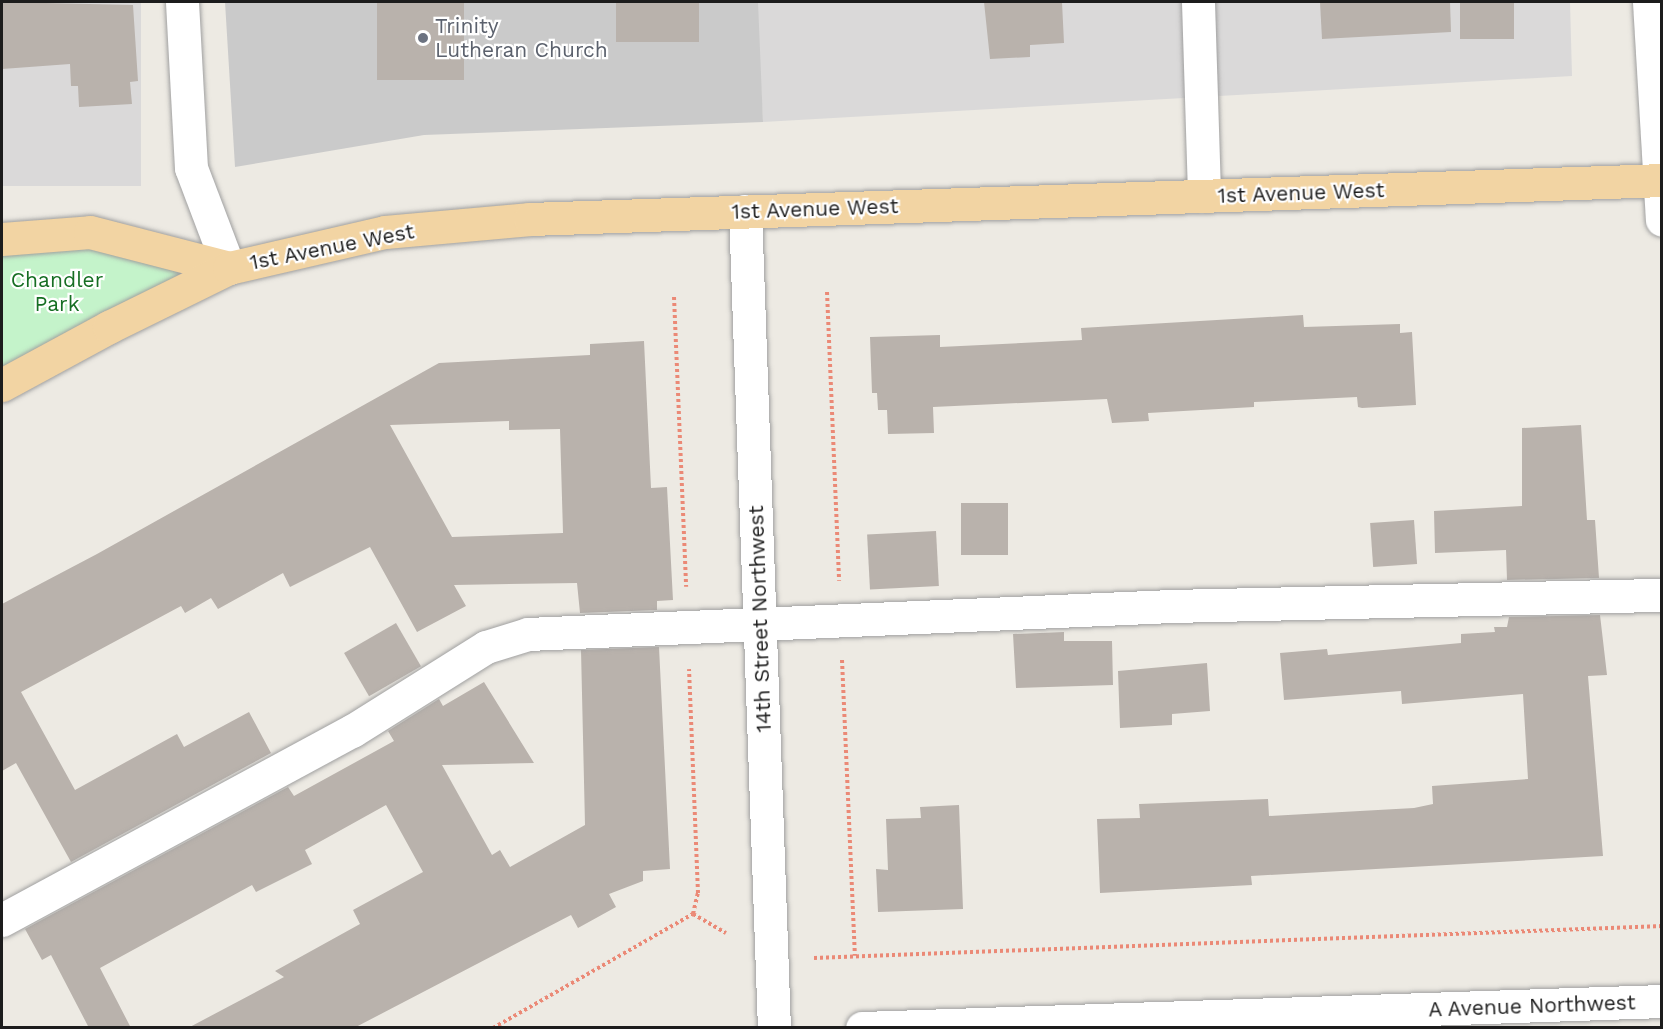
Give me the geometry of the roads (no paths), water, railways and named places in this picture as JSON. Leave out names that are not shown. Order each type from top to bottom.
[{"type":"main road","name":"1st Avenue West","points":[[2,385],[109,327],[229,268],[385,232],[530,219],[1660,180]]},
{"type":"main road","points":[[2,239],[90,232],[229,268]]},
{"type":"street","points":[[182,2],[191,168],[229,268]]},
{"type":"street","points":[[1198,2],[1204,196]]},
{"type":"street","points":[[1649,2],[1662,220]]},
{"type":"street","name":"14th Street Northwest","points":[[745,212],[774,1028]]},
{"type":"street","points":[[2,920],[352,731],[486,647],[528,634],[761,626],[1171,606],[1662,595]]},
{"type":"street","name":"A Avenue Northwest","points":[[862,1028],[1662,1001]]},
{"type":"place","name":"Trinity Lutheran Church","points":[[423,38]]},
{"type":"park label","name":"Chandler Park","points":[[57,292]]}]
